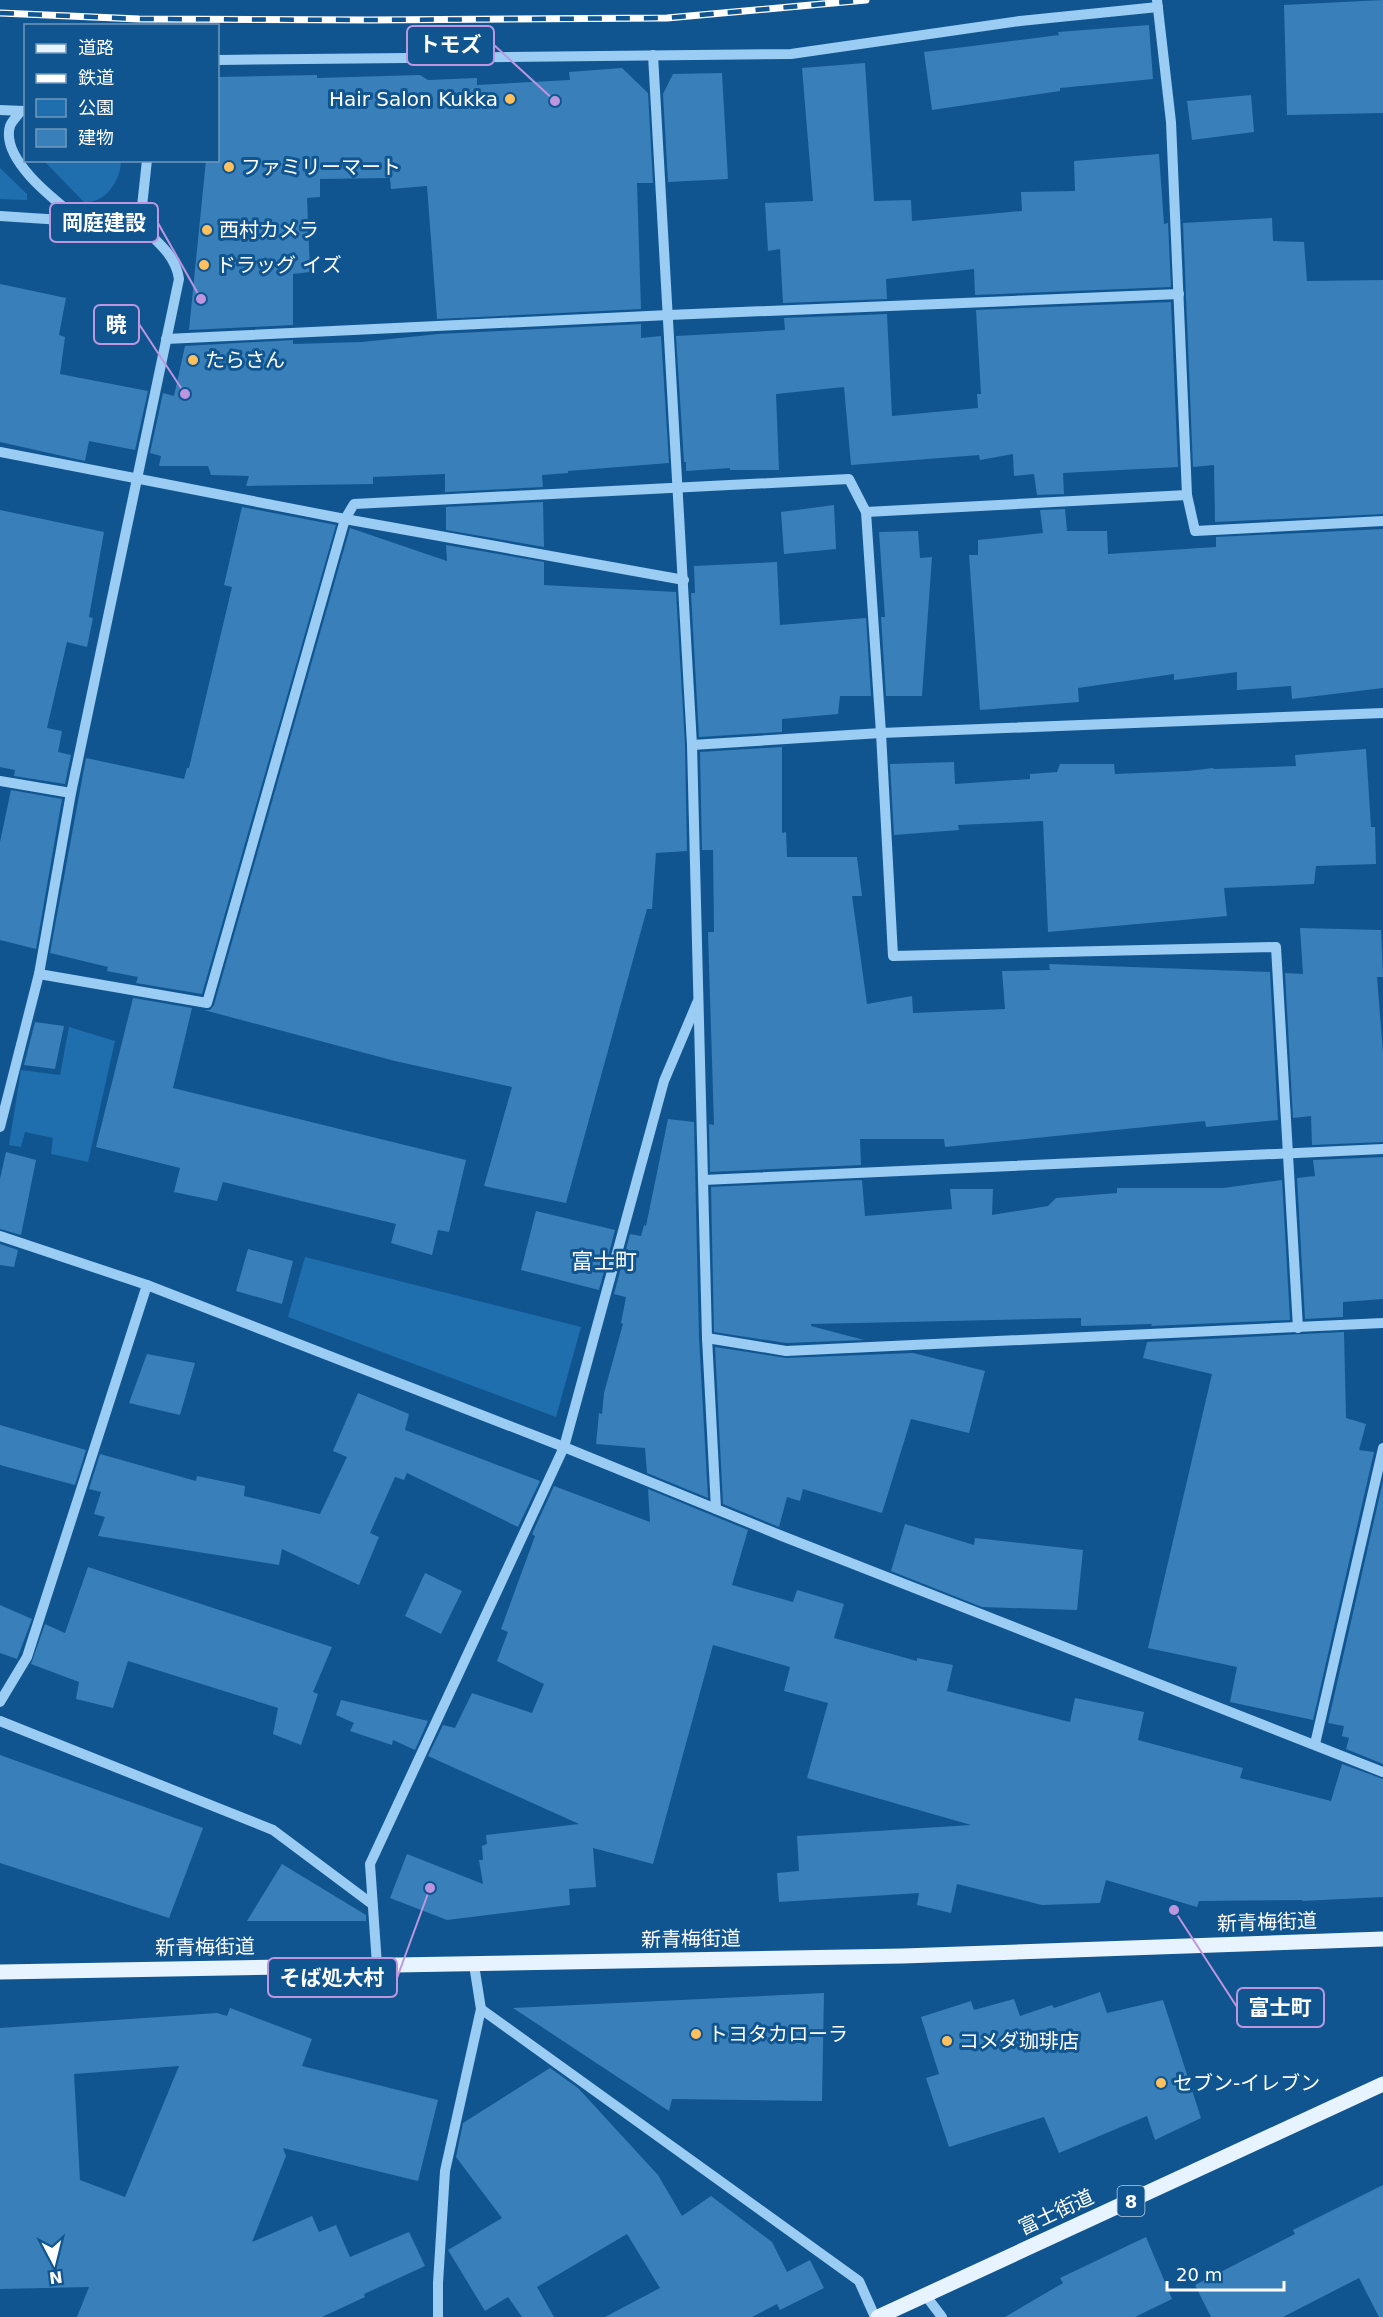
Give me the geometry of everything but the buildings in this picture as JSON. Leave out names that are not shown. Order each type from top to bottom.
[{"type":"main road","name":"新青梅街道","points":[[0,1972],[903,1956],[1383,1940]]},
{"type":"main road","name":"富士街道","points":[[877,2317],[1383,2084]]},
{"type":"street","points":[[219,60],[791,54],[1158,4],[1171,122],[1187,495],[1195,531],[1383,521]]},
{"type":"street","points":[[653,55],[692,745],[707,1338],[716,1509]]},
{"type":"street","points":[[0,110],[23,111]]},
{"type":"street","points":[[23,111],[9,127],[10,153],[19,167],[55,201],[80,220]]},
{"type":"street","points":[[140,225],[147,162]]},
{"type":"street","points":[[0,216],[140,225],[156,240],[177,268],[179,279],[71,793],[39,974],[0,1127]]},
{"type":"street","points":[[166,339],[1179,294]]},
{"type":"street","points":[[0,452],[345,519],[684,580]]},
{"type":"street","points":[[39,974],[207,1003],[345,519],[354,504],[849,479],[866,512],[893,956],[1276,947],[1298,1328]]},
{"type":"street","points":[[866,512],[1187,495]]},
{"type":"street","points":[[692,745],[881,733],[1383,712]]},
{"type":"street","points":[[0,781],[71,793]]},
{"type":"street","points":[[377,1965],[370,1864],[564,1447],[664,1081],[699,1000]]},
{"type":"street","points":[[703,1180],[1383,1149]]},
{"type":"street","points":[[0,1236],[147,1285],[564,1447],[1383,1772]]},
{"type":"street","points":[[0,1702],[27,1657],[147,1285]]},
{"type":"street","points":[[707,1338],[786,1351],[1383,1323]]},
{"type":"street","points":[[1315,1744],[1383,1448]]},
{"type":"street","points":[[0,1721],[273,1830],[372,1904]]},
{"type":"street","points":[[438,2317],[445,2171],[481,2009],[474,1965]]},
{"type":"street","points":[[481,2009],[859,2281],[877,2317]]},
{"type":"street","points":[[926,2295],[942,2317]]},
{"type":"green space","points":[[45,162],[121,162],[111,189],[99,199],[84,202]]},
{"type":"green space","points":[[0,168],[27,194],[27,200],[0,199]]},
{"type":"green space","points":[[69,1027],[115,1041],[88,1162],[51,1154],[53,1138],[25,1132],[21,1147],[9,1145],[21,1070],[60,1075]]},
{"type":"green space","points":[[305,1257],[581,1327],[556,1417],[288,1317]]},
{"type":"railway","points":[[0,13],[139,19],[667,18],[866,0]]},
{"type":"place","name":"Hair Salon Kukka","points":[[510,99]]},
{"type":"place","name":"トモズ","points":[[555,101]]},
{"type":"place","name":"ファミリーマート","points":[[229,167]]},
{"type":"place","name":"西村カメラ","points":[[207,230]]},
{"type":"place","name":"ドラッグ イズ","points":[[204,265]]},
{"type":"place","name":"岡庭建設","points":[[201,299]]},
{"type":"place","name":"たらさん","points":[[193,360]]},
{"type":"place","name":"暁","points":[[185,394]]},
{"type":"place","name":"そば処大村","points":[[430,1888]]},
{"type":"place","name":"富士町","points":[[1174,1910]]},
{"type":"place","name":"トヨタカローラ","points":[[696,2034]]},
{"type":"place","name":"コメダ珈琲店","points":[[947,2041]]},
{"type":"place","name":"セブン-イレブン","points":[[1161,2083]]},
{"type":"district","name":"富士町","points":[[604,1261]]}]
